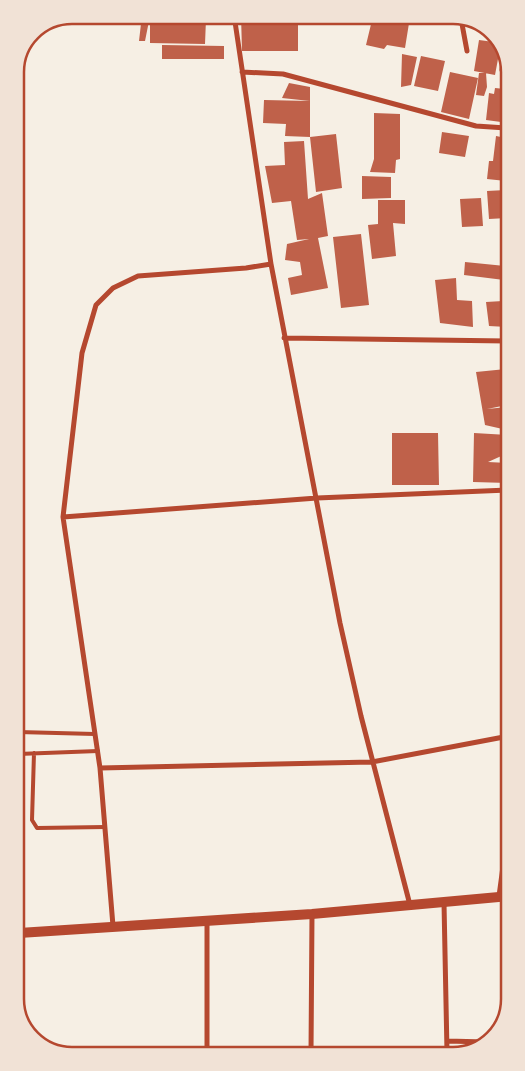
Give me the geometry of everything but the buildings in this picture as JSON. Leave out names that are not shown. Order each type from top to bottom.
[{"type":"main road","points":[[24,933],[207,919],[312,914],[501,896]]},
{"type":"street","points":[[235,24],[271,264],[340,623],[372,762],[410,905]]},
{"type":"street","points":[[462,25],[467,51]]},
{"type":"street","points":[[242,72],[283,74],[476,126],[501,128]]},
{"type":"street","points":[[113,926],[98,751],[63,517],[82,353],[96,305],[113,288],[138,276],[246,268],[271,264]]},
{"type":"street","points":[[284,338],[501,341]]},
{"type":"street","points":[[63,517],[317,498],[501,490]]},
{"type":"street","points":[[100,768],[372,762],[501,738]]},
{"type":"street","points":[[444,902],[447,1047]]},
{"type":"street","points":[[311,1047],[312,914]]},
{"type":"street","points":[[206,1047],[207,919]]},
{"type":"street","points":[[448,1041],[476,1042]]},
{"type":"lane","points":[[24,732],[95,734]]},
{"type":"lane","points":[[24,754],[98,751]]},
{"type":"lane","points":[[34,753],[32,820],[37,828],[105,827]]}]
